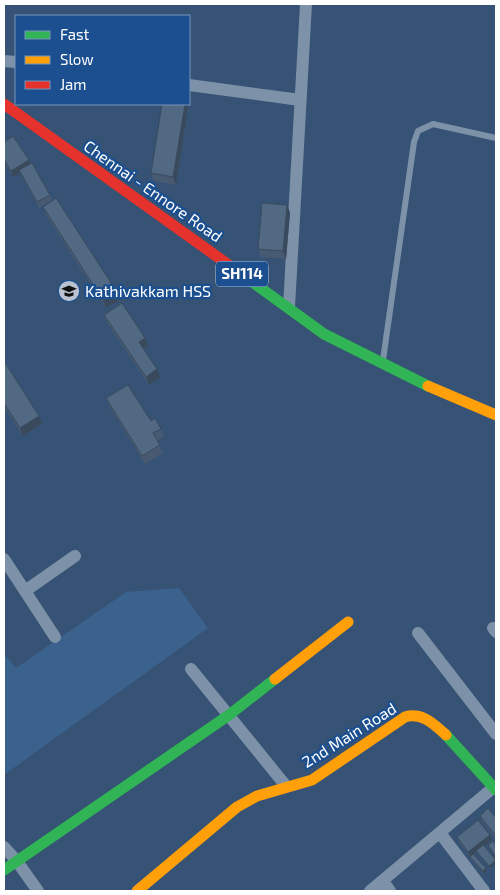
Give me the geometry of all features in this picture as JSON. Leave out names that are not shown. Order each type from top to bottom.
[{"type":"street","points":[[288,307],[306,4]]},
{"type":"street","points":[[190,85],[300,100]]},
{"type":"street","name":"Chennai - Ennore Road","points":[[4,104],[324,334],[434,389],[496,415]]},
{"type":"street","points":[[25,591],[75,556]]},
{"type":"street","points":[[4,562],[55,636]]},
{"type":"street","points":[[4,870],[229,716],[348,622]]},
{"type":"street","points":[[418,633],[496,734]]},
{"type":"street","points":[[191,669],[286,786]]},
{"type":"street","name":"2nd Main Road","points":[[136,891],[237,807],[257,796],[286,786],[312,780],[404,717],[417,715],[432,722],[448,736],[495,788],[440,833],[386,886],[370,891]]},
{"type":"street","points":[[440,833],[484,891]]},
{"type":"street","points":[[4,847],[16,860],[38,891]]},
{"type":"lane","points":[[382,364],[414,142],[418,132],[433,124],[496,138]]},
{"type":"water","points":[[179,588],[208,628],[4,775],[4,654],[16,668],[126,592]]},
{"type":"building","points":[[162,105],[185,105],[173,177],[151,173]]},
{"type":"building","points":[[13,136],[29,160],[11,171],[4,159],[4,142]]},
{"type":"building","points":[[32,163],[50,195],[37,202],[19,170]]},
{"type":"building","points":[[56,198],[117,292],[103,300],[43,207]]},
{"type":"building","points":[[262,203],[287,205],[283,251],[258,249]]},
{"type":"building","points":[[122,303],[145,338],[139,342],[157,369],[146,377],[104,315]]},
{"type":"building","points":[[4,361],[39,416],[20,428],[4,403]]},
{"type":"building","points":[[128,385],[151,421],[155,418],[161,429],[153,433],[160,445],[142,456],[106,398]]},
{"type":"building","points":[[488,808],[496,818],[495,835],[480,816]]},
{"type":"building","points":[[478,820],[490,835],[468,852],[457,837]]},
{"type":"building","points":[[493,841],[496,845],[496,857],[488,845]]},
{"type":"building","points":[[483,845],[496,860],[489,866],[476,851]]},
{"type":"building","points":[[473,854],[486,868],[483,871],[470,857]]},
{"type":"traffic: fast","points":[[233,268],[324,334],[428,386]]},
{"type":"traffic: fast","points":[[4,870],[229,715],[275,679]]},
{"type":"traffic: fast","points":[[446,735],[496,790]]},
{"type":"traffic: slow","points":[[428,386],[496,415]]},
{"type":"traffic: slow","points":[[275,679],[348,622]]},
{"type":"traffic: slow","points":[[137,891],[237,807],[257,796],[312,780],[405,717],[417,716],[427,720],[446,735]]},
{"type":"traffic: jam","points":[[4,104],[233,268]]},
{"type":"place","name":"Kathivakkam HSS","points":[[69,291]]}]
